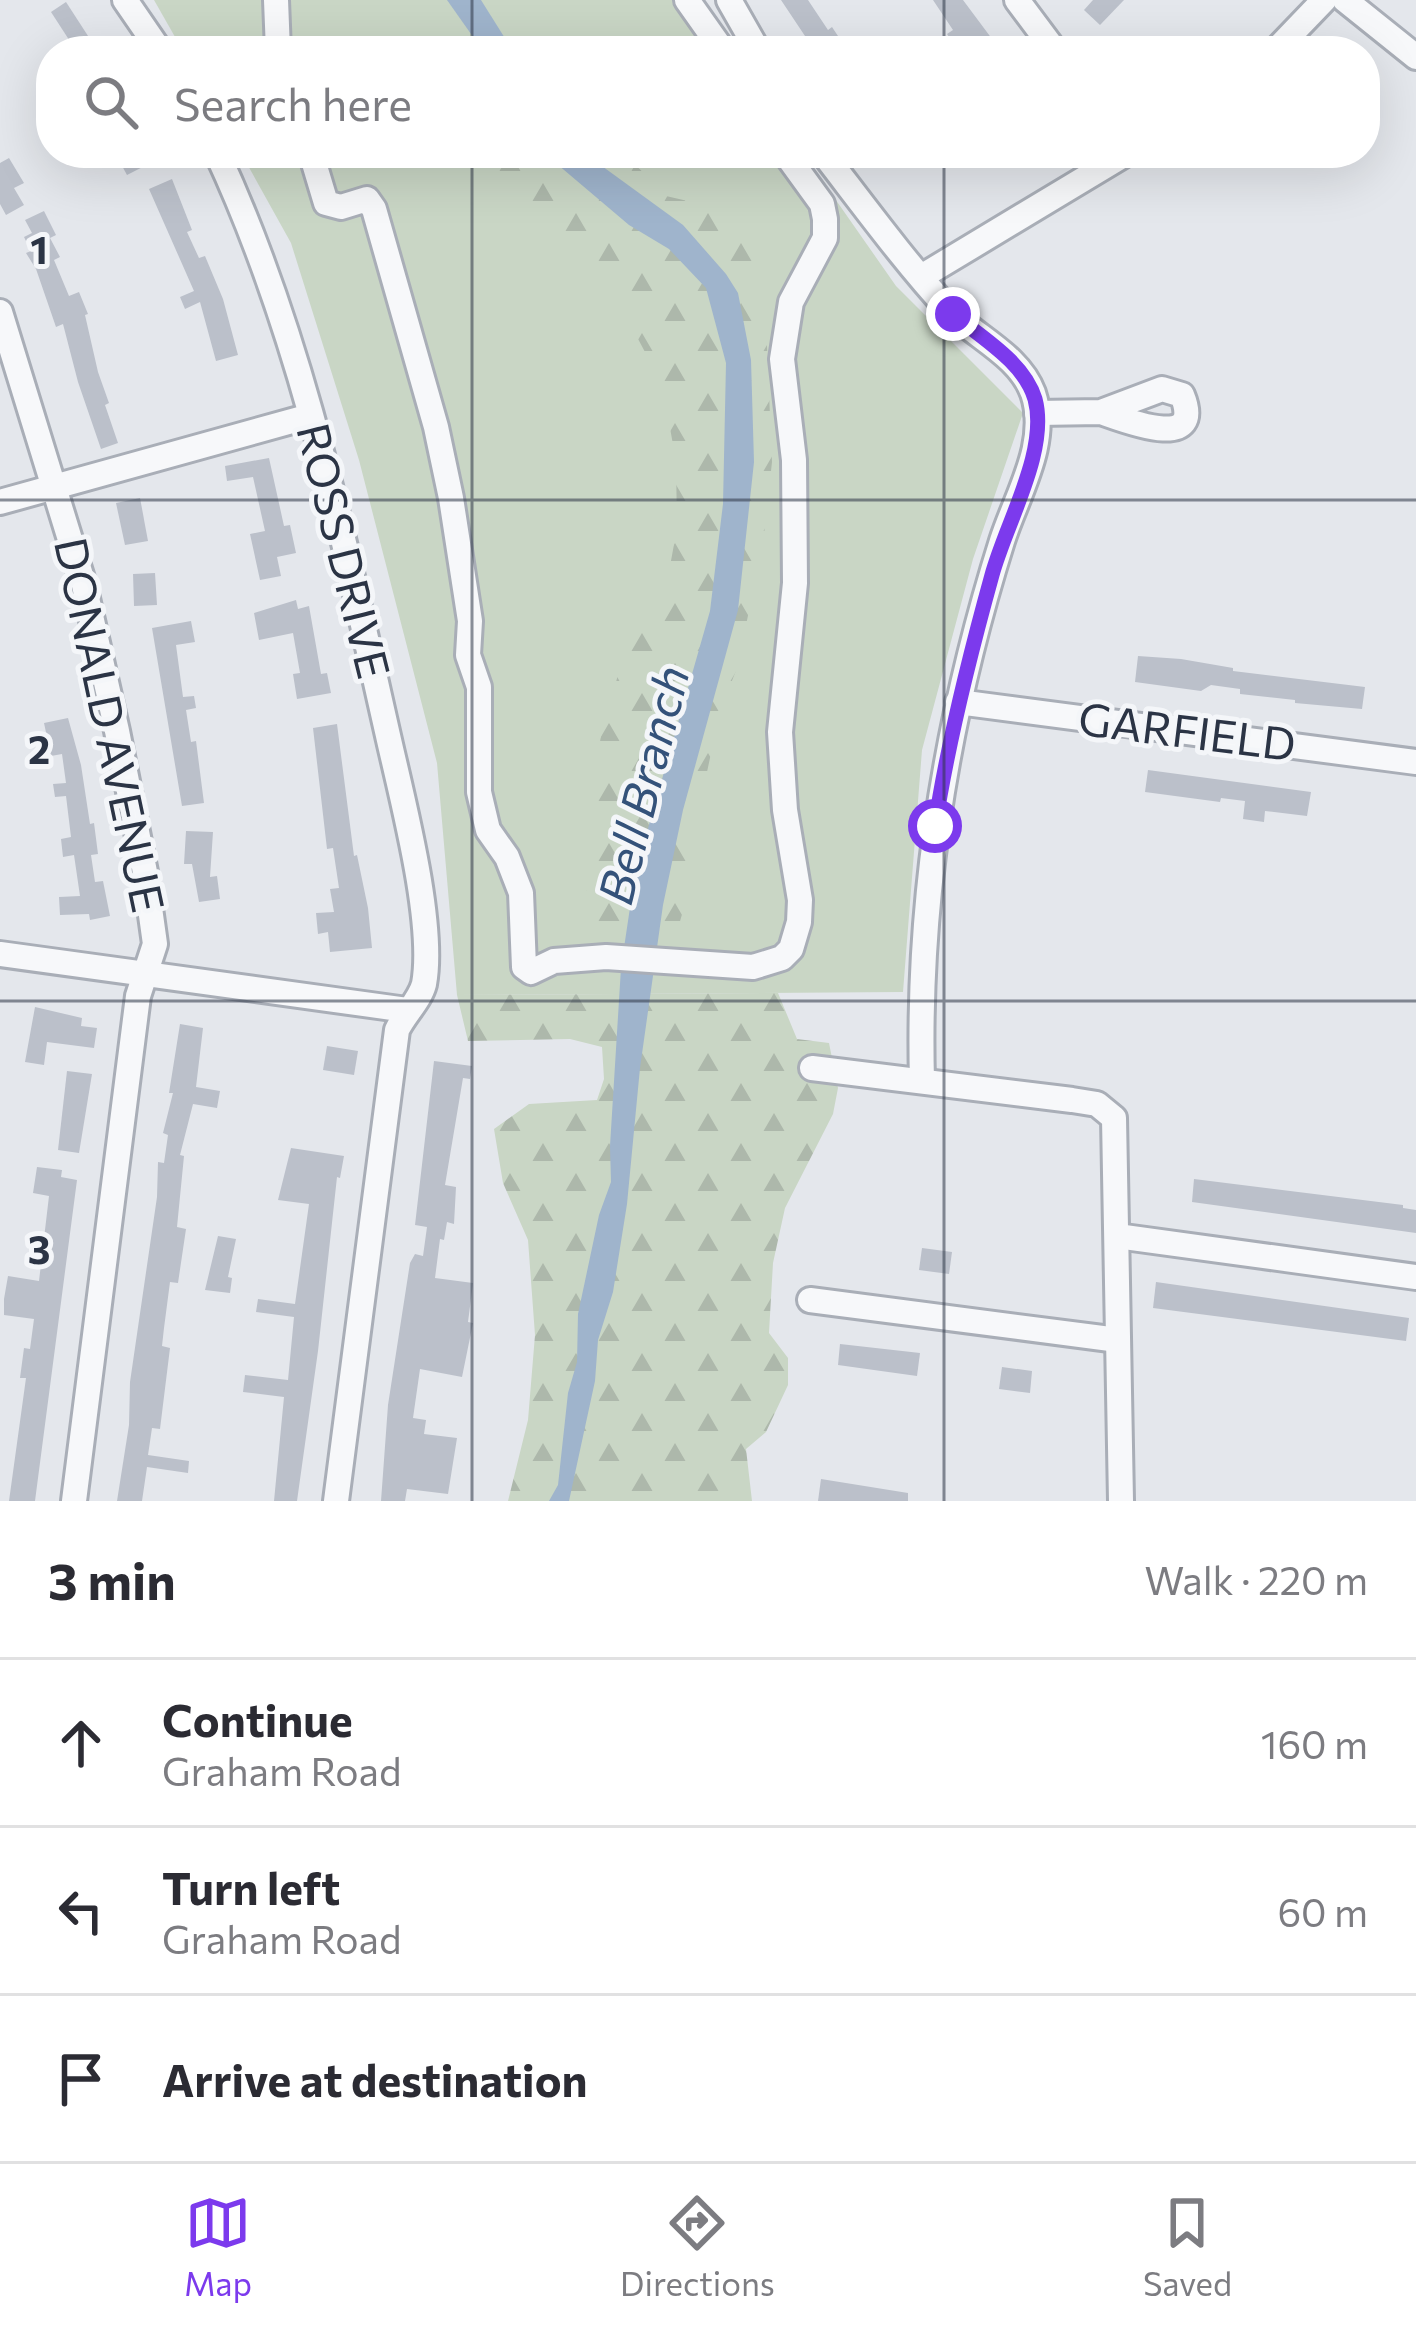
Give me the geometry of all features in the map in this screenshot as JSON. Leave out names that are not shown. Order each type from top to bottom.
[{"type":"street","points":[[125,0],[150,36]]},
{"type":"street","points":[[276,0],[277,36]]},
{"type":"street","points":[[687,0],[712,36]]},
{"type":"street","points":[[729,0],[749,36]]},
{"type":"street","points":[[1017,0],[1044,36]]},
{"type":"street","points":[[1289,36],[1324,0]]},
{"type":"street","points":[[1345,0],[1416,57]]},
{"type":"street","name":"ROSS DRIVE","points":[[223,168],[258,252],[310,416],[350,565],[400,791],[415,865],[424,960],[421,994],[407,1010]]},
{"type":"street","points":[[316,168],[326,203],[341,207],[367,199],[374,209],[436,427],[470,621],[468,655],[479,687],[479,792],[488,830],[507,857],[521,893],[524,967],[530,971],[554,961],[606,957],[753,968],[791,949],[800,900],[785,810],[780,732],[795,583],[794,460],[783,332],[791,302],[825,238],[822,204],[796,168]]},
{"type":"street","points":[[835,168],[953,314],[1022,374],[1037,413],[1035,449],[993,571],[958,702],[930,871],[922,1081]]},
{"type":"street","points":[[921,277],[1101,168]]},
{"type":"street","name":"DONALD AVENUE","points":[[0,312],[98,644],[145,872],[154,944],[138,996],[74,1501]]},
{"type":"street","points":[[1037,413],[1101,412]]},
{"type":"street","points":[[0,502],[310,416]]},
{"type":"street","name":"GARFIELD","points":[[958,702],[1416,762]]},
{"type":"street","points":[[0,954],[407,1010],[397,1030],[336,1501]]},
{"type":"street","points":[[812,1068],[1072,1100],[1107,1109],[1116,1130],[1121,1501]]},
{"type":"street","points":[[1118,1236],[1416,1277]]},
{"type":"street","points":[[811,1300],[1118,1340]]},
{"type":"green space","points":[[154,0],[700,0],[723,36],[174,36]]},
{"type":"green space","points":[[249,168],[813,168],[896,286],[1023,413],[973,559],[922,750],[903,992],[457,995],[437,763],[359,460],[291,243]]},
{"type":"green space","points":[[494,168],[639,168],[666,196],[705,205],[749,248],[765,300],[772,462],[763,544],[737,668],[720,711],[697,819],[687,897],[670,956],[585,938],[590,793],[603,726],[626,648],[664,599],[677,528],[676,461],[662,384],[595,258],[529,213]]},
{"type":"green space","points":[[778,993],[797,1039],[829,1043],[838,1088],[833,1114],[785,1208],[773,1263],[769,1333],[788,1358],[788,1385],[766,1432],[746,1449],[752,1501],[508,1501],[528,1420],[535,1335],[528,1240],[503,1183],[494,1129],[529,1104],[597,1100],[604,1079],[602,1047],[570,1039],[468,1041],[457,995]]},
{"type":"water","points":[[447,0],[481,0],[504,36],[472,36]]},
{"type":"water","name":"Bell Branch","points":[[562,168],[605,168],[683,225],[726,274],[738,293],[751,360],[754,462],[738,610],[683,810],[663,905],[613,1292],[598,1340],[595,1381],[569,1501],[549,1501],[558,1485],[568,1393],[577,1362],[578,1314],[599,1215],[611,1182],[621,968],[635,874],[710,611],[723,504],[726,363],[706,288],[669,249],[629,225]]},
{"type":"building","points":[[781,0],[808,0],[828,30],[832,27],[838,36],[805,36]]},
{"type":"building","points":[[933,0],[963,0],[990,36],[948,36],[953,30]]},
{"type":"building","points":[[1093,0],[1124,0],[1100,25],[1084,10]]},
{"type":"building","points":[[66,2],[88,36],[67,36],[51,12]]},
{"type":"building","points":[[9,158],[24,183],[14,188],[24,205],[6,215],[0,204],[0,163]]},
{"type":"building","points":[[172,179],[192,230],[187,232],[199,258],[205,256],[223,299],[238,355],[216,361],[200,302],[185,309],[180,297],[194,291],[149,189]]},
{"type":"building","points":[[44,211],[56,235],[50,238],[60,257],[54,260],[69,296],[79,292],[88,314],[109,403],[105,405],[118,443],[101,449],[63,324],[56,327],[26,253],[31,251],[24,237],[32,233],[25,220]]},
{"type":"building","points":[[269,458],[284,526],[290,525],[296,553],[277,557],[281,576],[260,580],[250,534],[265,531],[253,477],[227,481],[225,466]]},
{"type":"building","points":[[140,498],[148,541],[125,545],[116,503]]},
{"type":"building","points":[[155,573],[157,605],[134,606],[133,574]]},
{"type":"building","points":[[296,600],[298,609],[309,606],[321,674],[327,673],[331,693],[297,699],[293,674],[300,673],[293,633],[259,640],[254,613]]},
{"type":"building","points":[[191,621],[195,642],[176,645],[183,697],[194,696],[196,708],[186,710],[191,742],[196,741],[204,803],[182,806],[152,628]]},
{"type":"building","points":[[1138,656],[1365,687],[1362,709],[1295,703],[1211,685],[1201,691],[1135,682]]},
{"type":"building","points":[[68,718],[90,824],[94,823],[95,882],[103,881],[110,916],[90,920],[89,914],[60,915],[59,897],[80,896],[74,855],[63,857],[61,839],[71,837],[66,796],[55,797],[53,784],[66,783],[62,754],[51,756],[44,723]]},
{"type":"building","points":[[337,724],[372,948],[330,952],[328,932],[318,934],[316,913],[334,912],[330,889],[339,888],[333,848],[327,849],[313,728]]},
{"type":"building","points":[[1148,770],[1311,792],[1307,816],[1265,811],[1264,822],[1243,819],[1245,801],[1145,792]]},
{"type":"building","points":[[186,831],[213,832],[210,877],[217,876],[220,899],[199,902],[192,864],[184,864]]},
{"type":"building","points":[[35,1007],[82,1018],[81,1026],[97,1028],[94,1048],[47,1042],[44,1065],[25,1062]]},
{"type":"building","points":[[180,1024],[203,1028],[196,1087],[220,1091],[217,1108],[193,1104],[180,1155],[184,1156],[177,1227],[186,1229],[178,1283],[170,1282],[164,1328],[162,1346],[170,1348],[160,1429],[152,1428],[148,1455],[189,1461],[188,1473],[147,1467],[142,1501],[117,1501],[158,1162],[164,1163],[168,1135],[163,1133],[173,1093],[169,1093]]},
{"type":"building","points":[[327,1046],[358,1051],[354,1075],[323,1070]]},
{"type":"building","points":[[434,1061],[472,1066],[470,1079],[463,1078],[445,1185],[456,1187],[454,1224],[447,1222],[444,1240],[440,1239],[435,1278],[473,1283],[468,1322],[473,1323],[462,1377],[420,1369],[413,1418],[426,1420],[424,1434],[457,1438],[448,1494],[407,1489],[405,1501],[381,1501],[388,1405],[410,1263],[415,1254],[423,1256],[427,1227],[415,1225]]},
{"type":"building","points":[[67,1071],[92,1074],[79,1153],[58,1150]]},
{"type":"building","points":[[291,1148],[344,1156],[337,1177],[297,1501],[274,1501],[284,1397],[243,1392],[245,1375],[288,1380],[294,1317],[256,1312],[258,1299],[295,1304],[309,1204],[278,1200]]},
{"type":"building","points":[[37,1167],[62,1170],[61,1177],[77,1180],[35,1501],[9,1501],[26,1378],[20,1378],[24,1348],[30,1349],[34,1319],[4,1315],[4,1299],[8,1276],[39,1281],[49,1196],[33,1193]]},
{"type":"building","points":[[1194,1179],[1403,1205],[1416,1210],[1416,1233],[1192,1202]]},
{"type":"building","points":[[218,1236],[236,1239],[228,1277],[232,1278],[230,1293],[205,1290]]},
{"type":"building","points":[[922,1248],[952,1252],[949,1274],[919,1270]]},
{"type":"building","points":[[1156,1282],[1409,1318],[1406,1341],[1153,1308]]},
{"type":"building","points":[[840,1344],[920,1353],[917,1376],[838,1365]]},
{"type":"building","points":[[1002,1367],[1032,1371],[1030,1393],[999,1389]]},
{"type":"building","points":[[821,1479],[908,1493],[908,1501],[818,1501]]},
{"type":"route","points":[[935,826],[958,702],[1005,530],[1038,437],[1029,384],[1016,366],[953,314]]}]
